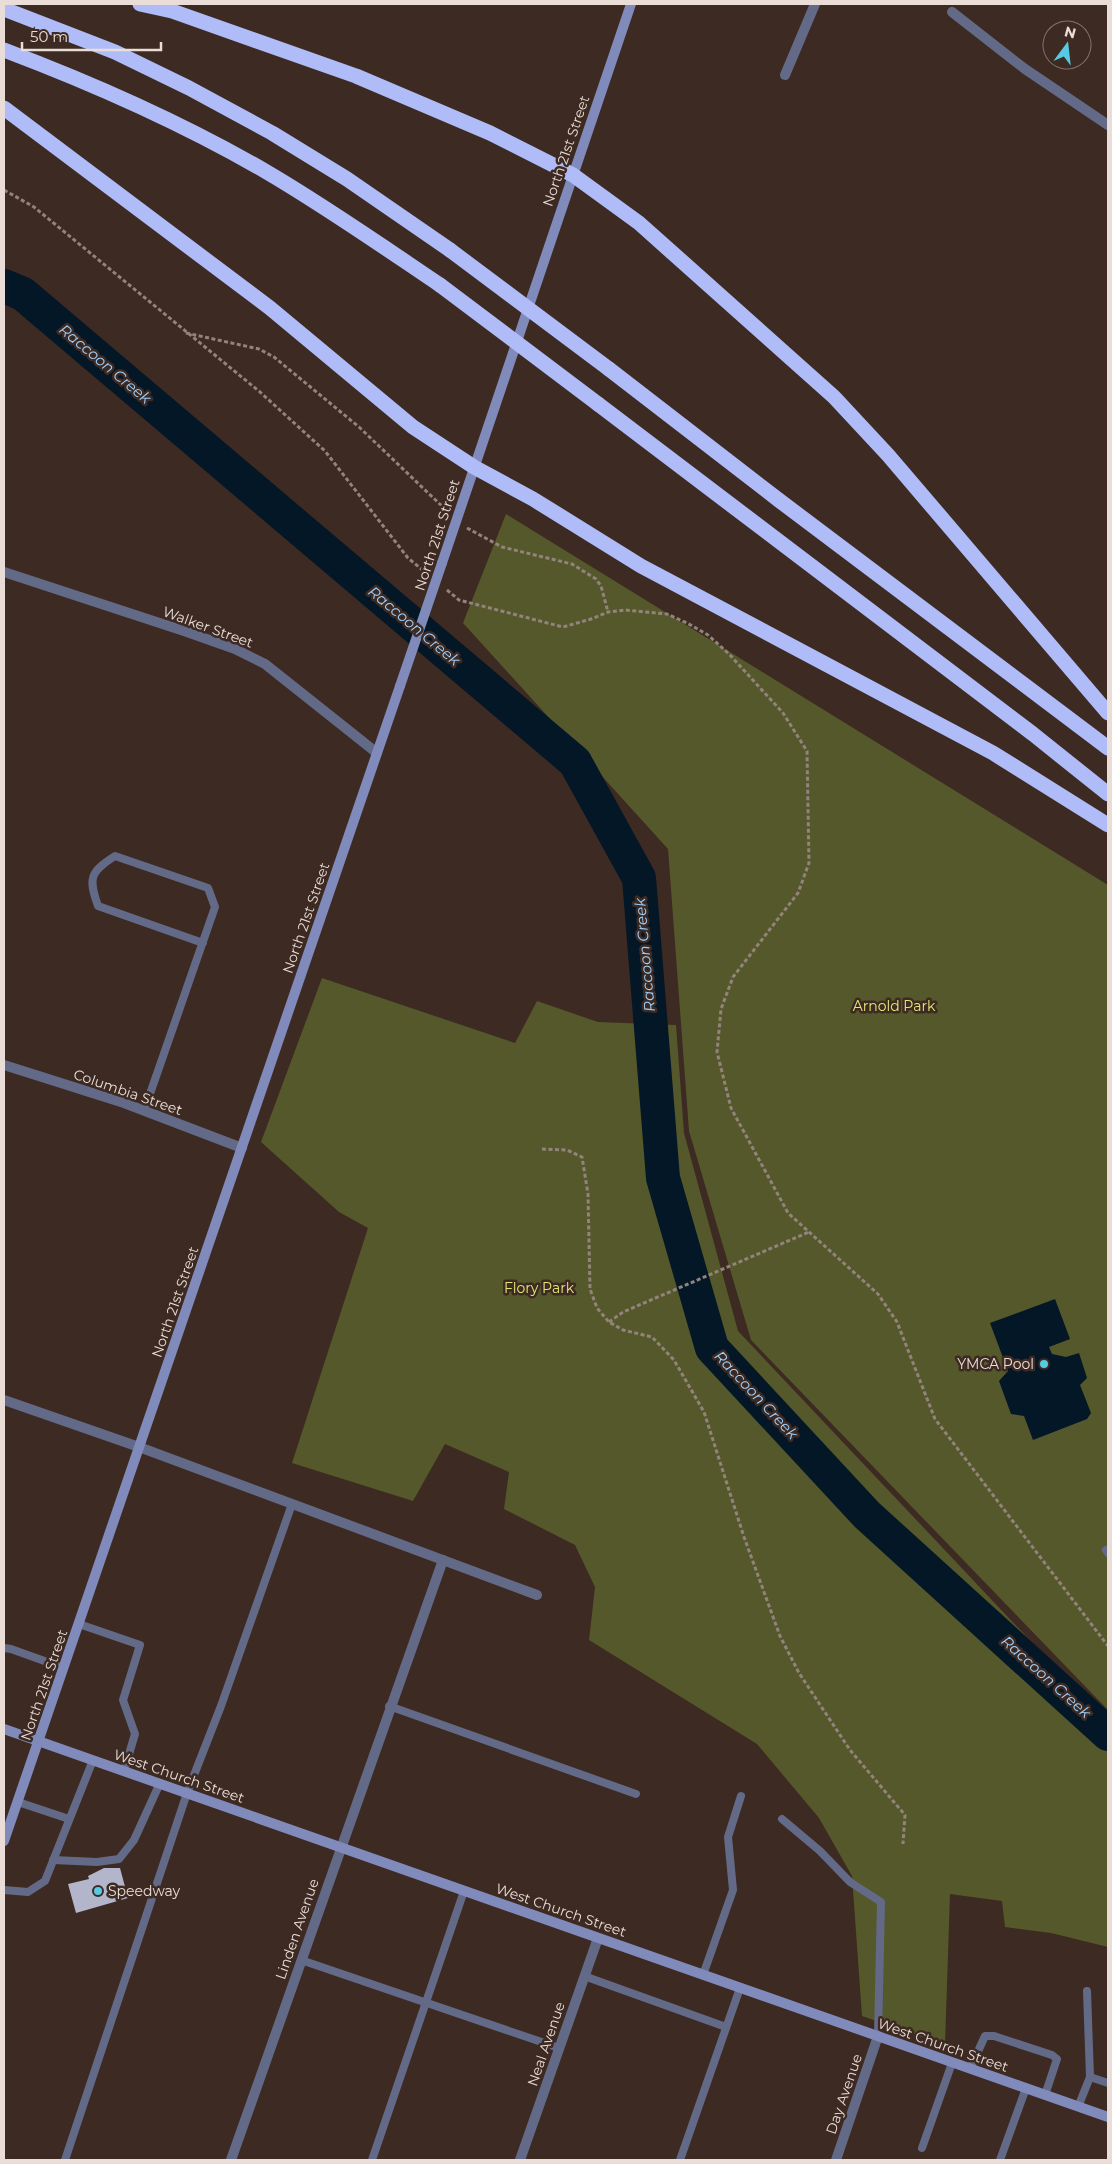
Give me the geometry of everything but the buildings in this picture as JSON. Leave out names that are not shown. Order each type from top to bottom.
[{"type":"highway","points":[[140,4],[172,12],[356,76],[490,133],[573,175],[640,223],[834,397],[888,455],[1108,713]]},
{"type":"highway","points":[[4,9],[115,52],[189,88],[272,133],[347,179],[450,250],[609,369],[780,502],[1108,748]]},
{"type":"highway","points":[[4,50],[100,88],[182,127],[264,171],[338,216],[440,285],[1033,734],[1108,794]]},
{"type":"highway","points":[[4,108],[270,308],[413,427],[474,466],[533,499],[641,566],[993,753],[1108,825]]},
{"type":"main road","name":"North 21st Street","points":[[4,1841],[442,563],[631,4]]},
{"type":"main road","name":"West Church Street","points":[[4,1729],[1108,2117]]},
{"type":"street","points":[[785,75],[815,4]]},
{"type":"street","points":[[952,12],[1025,68],[1108,125]]},
{"type":"street","name":"Walker Street","points":[[4,572],[203,638],[265,664],[377,753]]},
{"type":"street","name":"Columbia Street","points":[[4,1065],[144,1111],[242,1148]]},
{"type":"street","points":[[4,1400],[139,1447],[537,1595]]},
{"type":"street","name":"Linden Avenue","points":[[231,2160],[389,1706],[443,1560]]},
{"type":"street","name":"Neal Avenue","points":[[520,2160],[598,1938]]},
{"type":"street","name":"Day Avenue","points":[[836,2160],[878,2036]]},
{"type":"lane","points":[[144,1111],[203,943],[215,907],[208,888],[115,856],[97,867],[91,886],[98,906],[203,943]]},
{"type":"lane","points":[[65,2160],[187,1793],[221,1706],[292,1504]]},
{"type":"lane","points":[[79,1624],[140,1645],[123,1700],[135,1734],[124,1771]]},
{"type":"lane","points":[[4,1648],[64,1668]]},
{"type":"lane","points":[[389,1706],[636,1794]]},
{"type":"lane","points":[[4,1890],[28,1892],[45,1881],[93,1760]]},
{"type":"lane","points":[[53,1860],[97,1862],[119,1859],[134,1840],[160,1783]]},
{"type":"lane","points":[[703,1975],[733,1890],[728,1838],[741,1796]]},
{"type":"lane","points":[[18,1802],[69,1819]]},
{"type":"lane","points":[[782,1819],[820,1851],[850,1882],[881,1902],[878,2036]]},
{"type":"lane","points":[[372,2160],[464,1891]]},
{"type":"lane","points":[[301,1960],[559,2048]]},
{"type":"lane","points":[[584,1976],[726,2027]]},
{"type":"lane","points":[[680,2160],[740,1988]]},
{"type":"lane","points":[[1078,2107],[1090,2077],[1087,1991]]},
{"type":"lane","points":[[970,2069],[985,2036],[994,2036],[1052,2055],[1056,2059],[1056,2064],[1045,2095]]},
{"type":"lane","points":[[922,2148],[952,2062]]},
{"type":"lane","points":[[1090,2077],[1108,2083]]},
{"type":"lane","points":[[1000,2160],[1026,2088]]},
{"type":"path","points":[[4,190],[34,207],[260,392],[324,451],[408,558],[430,576]]},
{"type":"path","points":[[185,332],[259,349],[274,357],[359,428],[432,495],[456,521],[502,547],[572,564],[596,579],[601,586],[608,612]]},
{"type":"path","points":[[445,588],[459,600],[563,627],[591,620],[608,612],[625,610],[667,614],[708,635],[730,654],[783,713],[807,751],[809,863],[798,892],[733,977],[721,1009],[717,1052],[731,1108],[788,1212],[878,1294],[897,1322],[935,1419],[1108,1646]]},
{"type":"path","points":[[542,1149],[567,1150],[582,1157],[588,1194],[590,1289],[597,1308],[609,1322],[623,1330],[652,1337],[674,1360],[694,1394],[704,1412],[744,1537],[780,1636],[799,1673],[850,1750],[906,1815],[903,1844]]},
{"type":"path","points":[[609,1322],[623,1312],[809,1232]]},
{"type":"green space","name":"Arnold Park","points":[[506,514],[1108,885],[1108,1710],[751,1340],[689,1131],[668,849],[463,623]]},
{"type":"green space","name":"Flory Park","points":[[322,978],[515,1043],[537,1001],[598,1022],[676,1025],[684,1133],[738,1331],[1108,1723],[1108,1947],[1051,1933],[1005,1927],[1002,1901],[950,1894],[945,2045],[862,2016],[852,1876],[819,1818],[757,1744],[589,1640],[595,1587],[575,1545],[504,1509],[509,1472],[445,1444],[413,1501],[292,1463],[368,1228],[339,1212],[261,1142]]},
{"type":"water","name":"YMCA Pool","points":[[1055,1299],[1070,1339],[1049,1347],[1052,1354],[1066,1357],[1079,1353],[1087,1378],[1080,1385],[1091,1413],[1087,1419],[1033,1440],[1024,1416],[1011,1414],[999,1381],[1008,1371],[990,1323]]},
{"type":"waterway","name":"Raccoon Creek","points":[[4,286],[23,294],[575,762],[639,878],[663,1178],[712,1348],[867,1515],[1108,1734]]},
{"type":"place","name":"YMCA Pool","points":[[1044,1364]]},
{"type":"place","name":"Speedway","points":[[98,1891]]}]
